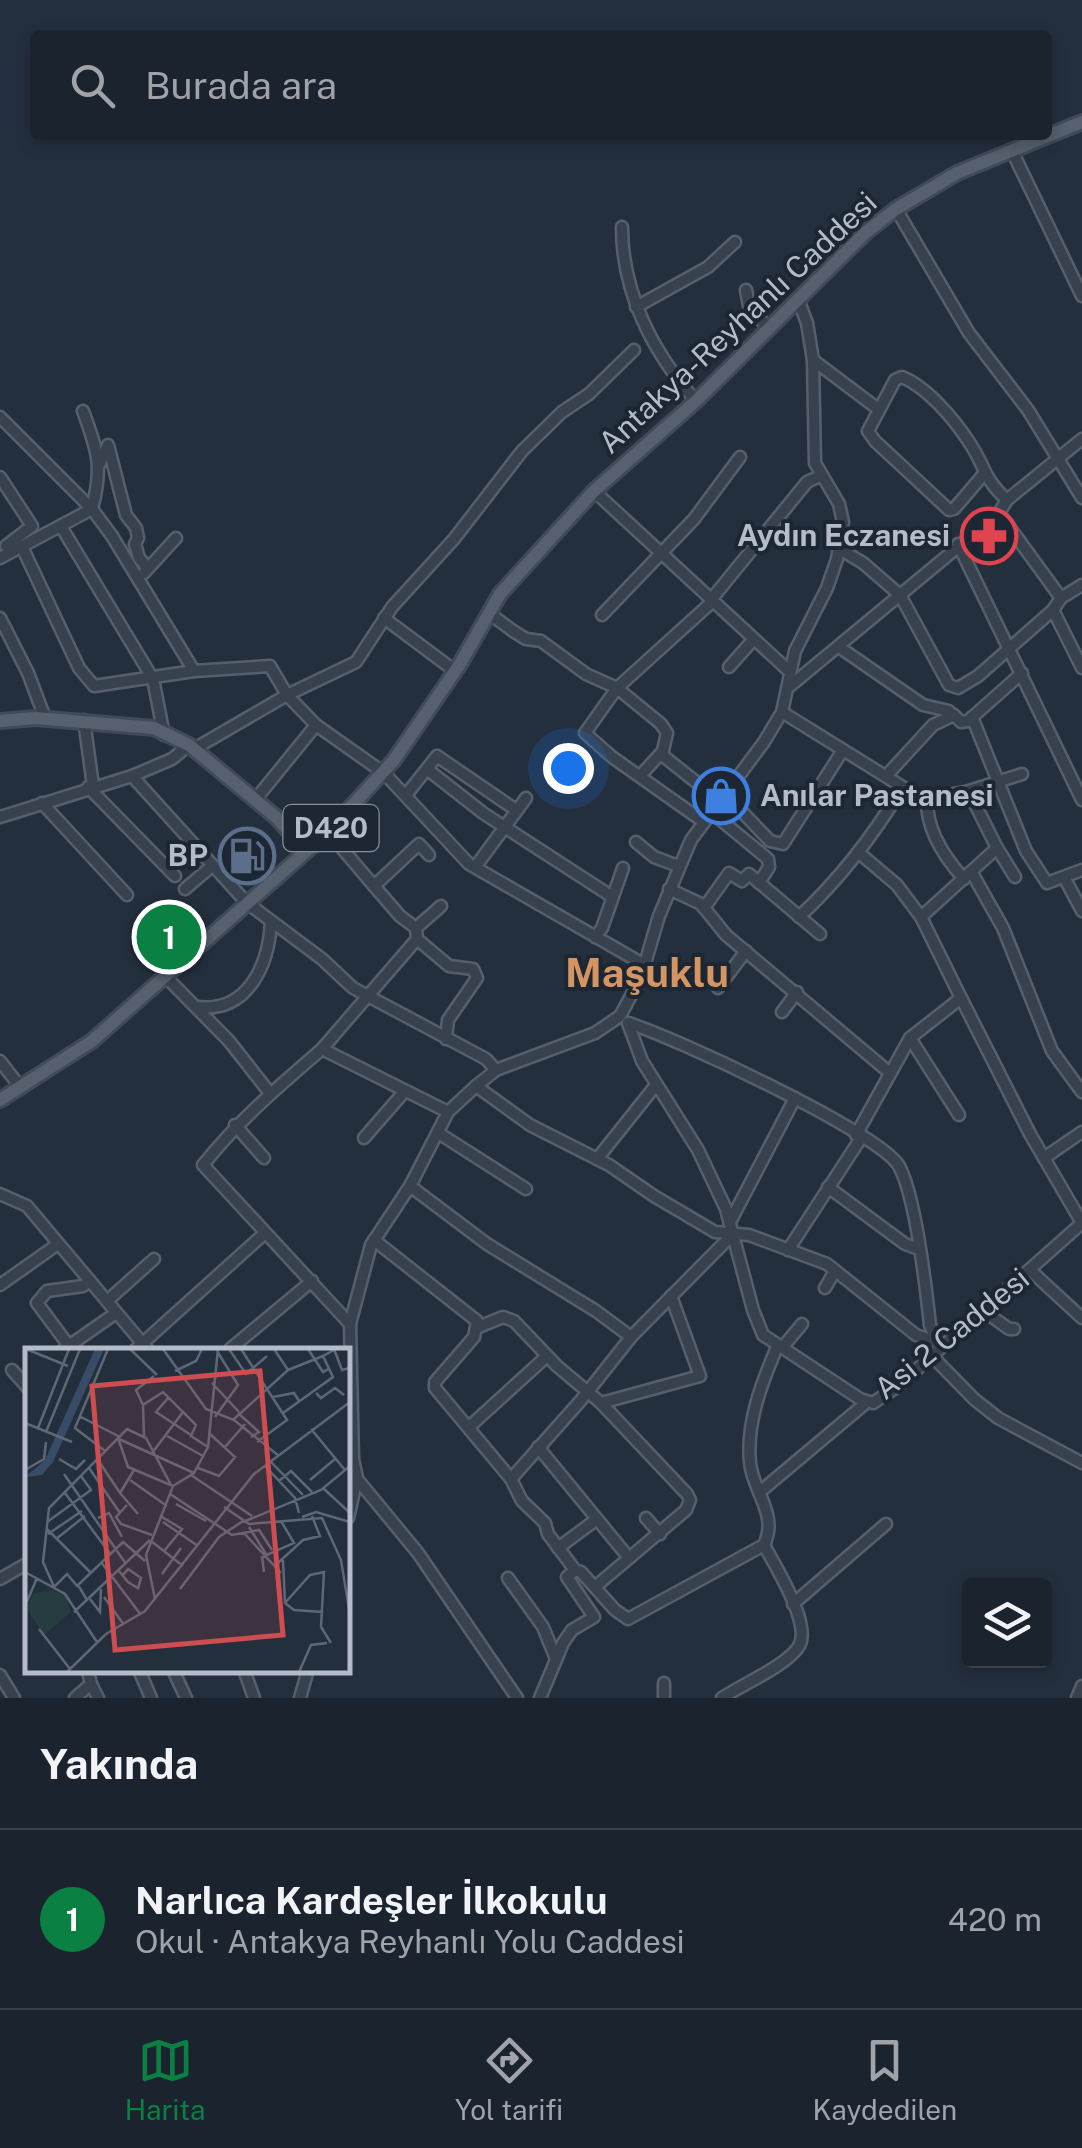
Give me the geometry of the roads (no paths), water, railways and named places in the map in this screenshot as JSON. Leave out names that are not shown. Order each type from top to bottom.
[{"type":"main road","name":"Antakya-Reyhanlı Caddesi","points":[[1052,135],[1082,122]]},
{"type":"main road","name":"Antakya-Reyhanlı Caddesi","points":[[594,491],[696,401],[864,233],[956,173],[1040,140]]},
{"type":"main road","name":"D420","points":[[0,1100],[92,1041],[328,832],[384,773],[455,671],[500,594],[594,491]]},
{"type":"main road","points":[[0,721],[45,718],[154,728],[192,747],[296,837],[306,852]]},
{"type":"street","points":[[1012,152],[1082,296]]},
{"type":"street","points":[[896,209],[968,333],[1028,410],[1082,498]]},
{"type":"street","points":[[622,228],[624,263],[636,307],[664,364],[696,401]]},
{"type":"street","points":[[636,307],[708,267],[735,242]]},
{"type":"street","points":[[746,290],[749,306],[769,329]]},
{"type":"street","points":[[789,690],[795,651],[827,588],[843,512],[815,463],[813,360],[807,323],[798,299]]},
{"type":"street","points":[[0,818],[132,776],[172,759],[356,662],[384,618],[454,538],[522,451],[634,350]]},
{"type":"street","points":[[813,360],[878,409]]},
{"type":"street","points":[[984,474],[950,510],[868,432],[895,380],[902,377],[912,381],[959,428],[984,474],[1007,500]]},
{"type":"street","points":[[4,548],[22,547],[92,509],[100,477],[94,439],[84,411]]},
{"type":"street","points":[[0,418],[92,509],[194,671]]},
{"type":"street","points":[[517,1698],[418,1553],[350,1466],[350,1324],[364,1264],[374,1240],[410,1186],[448,1112],[476,1086],[496,1070],[624,1020],[690,840],[782,712],[790,684],[999,513],[1007,500],[1082,439]]},
{"type":"street","points":[[98,466],[108,445],[122,505],[136,528],[135,544],[147,567]]},
{"type":"street","points":[[602,615],[694,519],[740,457]]},
{"type":"street","points":[[759,883],[769,867],[768,859],[612,757],[584,733],[617,688],[711,601],[808,482],[822,475]]},
{"type":"street","points":[[0,477],[6,495],[32,526],[4,548]]},
{"type":"street","points":[[594,491],[790,672]]},
{"type":"street","points":[[999,513],[1061,598]]},
{"type":"street","points":[[62,528],[153,679],[164,734]]},
{"type":"street","points":[[140,582],[147,567],[176,538]]},
{"type":"street","points":[[958,544],[1082,800]]},
{"type":"street","points":[[22,547],[72,655],[94,686],[194,671],[270,666],[287,696],[316,725],[384,773],[440,835],[476,866],[643,964]]},
{"type":"street","points":[[838,548],[863,563],[900,595],[949,684],[958,688]]},
{"type":"street","points":[[886,776],[933,725],[951,713],[958,688],[978,676],[1053,610],[1061,598],[1082,585]]},
{"type":"street","points":[[1053,610],[1082,668]]},
{"type":"street","points":[[489,613],[526,639],[540,641],[586,674],[617,688],[661,724],[667,734],[661,753],[641,775]]},
{"type":"street","points":[[0,618],[45,718]]},
{"type":"street","points":[[384,618],[455,671]]},
{"type":"street","points":[[730,668],[753,640]]},
{"type":"street","points":[[838,647],[923,705],[951,713],[961,722],[1022,673]]},
{"type":"street","points":[[782,712],[902,788],[928,799],[966,792],[1022,774]]},
{"type":"street","points":[[972,717],[996,782],[1042,879],[1047,883],[1082,870]]},
{"type":"street","points":[[84,720],[91,786],[175,876]]},
{"type":"street","points":[[255,800],[316,725]]},
{"type":"street","points":[[661,753],[722,797],[770,841],[783,844],[843,750]]},
{"type":"street","points":[[406,795],[436,756],[516,810]]},
{"type":"street","points":[[427,769],[611,896]]},
{"type":"street","points":[[132,776],[246,902],[366,996],[486,1059],[496,1070]]},
{"type":"street","points":[[799,917],[828,890],[878,828],[902,788]]},
{"type":"street","points":[[966,792],[1015,877]]},
{"type":"street","points":[[476,866],[526,798]]},
{"type":"street","points":[[928,799],[926,814],[936,838],[1003,928],[1052,1051],[1082,1092]]},
{"type":"street","points":[[42,803],[127,896]]},
{"type":"street","points":[[328,832],[449,966],[473,969],[476,973],[475,984],[448,1020],[446,1039]]},
{"type":"street","points":[[636,842],[654,857],[678,866]]},
{"type":"street","points":[[374,886],[419,844],[430,855]]},
{"type":"street","points":[[922,917],[997,848]]},
{"type":"street","points":[[858,852],[897,885],[922,917],[1044,1158],[1082,1223]]},
{"type":"street","points":[[185,888],[213,865]]},
{"type":"street","points":[[595,936],[602,928],[623,868]]},
{"type":"street","points":[[704,908],[729,872],[742,881],[748,874],[820,934]]},
{"type":"street","points":[[1064,877],[1082,911]]},
{"type":"street","points":[[670,890],[704,908],[726,935],[890,1073]]},
{"type":"street","points":[[350,1324],[203,1165],[235,1125],[322,1049],[441,906]]},
{"type":"street","points":[[196,1007],[216,1010],[256,979],[266,956],[270,921]]},
{"type":"street","points":[[718,988],[746,951]]},
{"type":"street","points":[[164,975],[229,1041],[269,1092]]},
{"type":"street","points":[[782,1012],[797,992]]},
{"type":"street","points":[[788,1250],[859,1136],[910,1038],[961,998]]},
{"type":"street","points":[[624,1020],[737,1068],[795,1098],[898,1164],[919,1249],[935,1348]]},
{"type":"street","name":"Asi 2 Caddesi","points":[[624,1020],[642,1062],[698,1150],[732,1228],[758,1325],[768,1340],[867,1402],[878,1401],[1082,1223]]},
{"type":"street","points":[[910,1038],[959,1115]]},
{"type":"street","points":[[322,1049],[448,1112]]},
{"type":"street","points":[[0,1061],[21,1088]]},
{"type":"street","points":[[597,1159],[656,1085]]},
{"type":"street","points":[[476,1086],[530,1125],[597,1159],[715,1232],[732,1228],[843,1273],[935,1348],[998,1418],[1082,1463]]},
{"type":"street","points":[[364,1138],[404,1092]]},
{"type":"street","points":[[511,1480],[631,1337],[732,1228],[795,1098]]},
{"type":"street","points":[[235,1125],[264,1158]]},
{"type":"street","points":[[1044,1158],[1082,1132]]},
{"type":"street","points":[[440,1134],[526,1189]]},
{"type":"street","points":[[410,1186],[487,1244],[631,1337]]},
{"type":"street","points":[[828,1187],[905,1244],[919,1249]]},
{"type":"street","points":[[0,1194],[26,1206],[116,1312],[141,1348],[266,1234]]},
{"type":"street","points":[[374,1240],[477,1321],[474,1336],[435,1382],[435,1388],[511,1480],[522,1501],[545,1524],[575,1570],[628,1619],[764,1545],[769,1536],[769,1518],[749,1457],[761,1385],[780,1348],[802,1324]]},
{"type":"street","points":[[0,1286],[58,1244]]},
{"type":"street","points":[[106,1301],[154,1260]]},
{"type":"street","points":[[1030,1271],[1082,1318]]},
{"type":"street","points":[[825,1288],[843,1273]]},
{"type":"street","points":[[90,1281],[83,1286],[47,1291],[37,1303],[68,1348],[116,1312]]},
{"type":"street","points":[[231,1348],[312,1281]]},
{"type":"street","points":[[601,1404],[700,1376],[671,1296]]},
{"type":"street","points":[[984,1311],[1014,1329]]},
{"type":"street","points":[[476,1328],[504,1317],[514,1321],[546,1356],[601,1404],[690,1500],[686,1510],[660,1534],[596,1586]]},
{"type":"street","points":[[469,1427],[546,1356]]},
{"type":"street","points":[[12,1370],[25,1385]]},
{"type":"street","points":[[761,1491],[867,1402]]},
{"type":"street","points":[[538,1448],[629,1558]]},
{"type":"street","points":[[350,1509],[357,1478]]},
{"type":"street","points":[[646,1518],[660,1534]]},
{"type":"street","points":[[558,1548],[598,1519]]},
{"type":"street","points":[[794,1604],[886,1524]]},
{"type":"street","points":[[722,1698],[799,1647],[802,1629],[794,1604],[764,1545]]},
{"type":"street","points":[[0,1579],[25,1566]]},
{"type":"street","points":[[545,1697],[559,1650],[572,1630],[594,1618],[567,1577],[575,1570]]},
{"type":"street","points":[[508,1578],[543,1626],[558,1662]]},
{"type":"street","points":[[88,1673],[98,1698]]},
{"type":"street","points":[[139,1673],[151,1698]]},
{"type":"street","points":[[174,1673],[186,1698]]},
{"type":"street","points":[[245,1673],[254,1698]]},
{"type":"street","points":[[300,1698],[307,1673]]},
{"type":"street","points":[[0,1675],[14,1698]]},
{"type":"street","points":[[664,1683],[664,1698]]},
{"type":"street","points":[[75,1698],[91,1684]]},
{"type":"street","points":[[1078,1698],[1082,1686]]},
{"type":"place","name":"Aydın Eczanesi","points":[[989,536]]},
{"type":"place","name":"Anılar Pastanesi","points":[[721,796]]},
{"type":"place","name":"BP","points":[[247,856]]},
{"type":"place","name":"Narlıca Kardeşler İlkokulu","points":[[169,937]]},
{"type":"district","name":"Maşuklu","points":[[647,973]]}]
